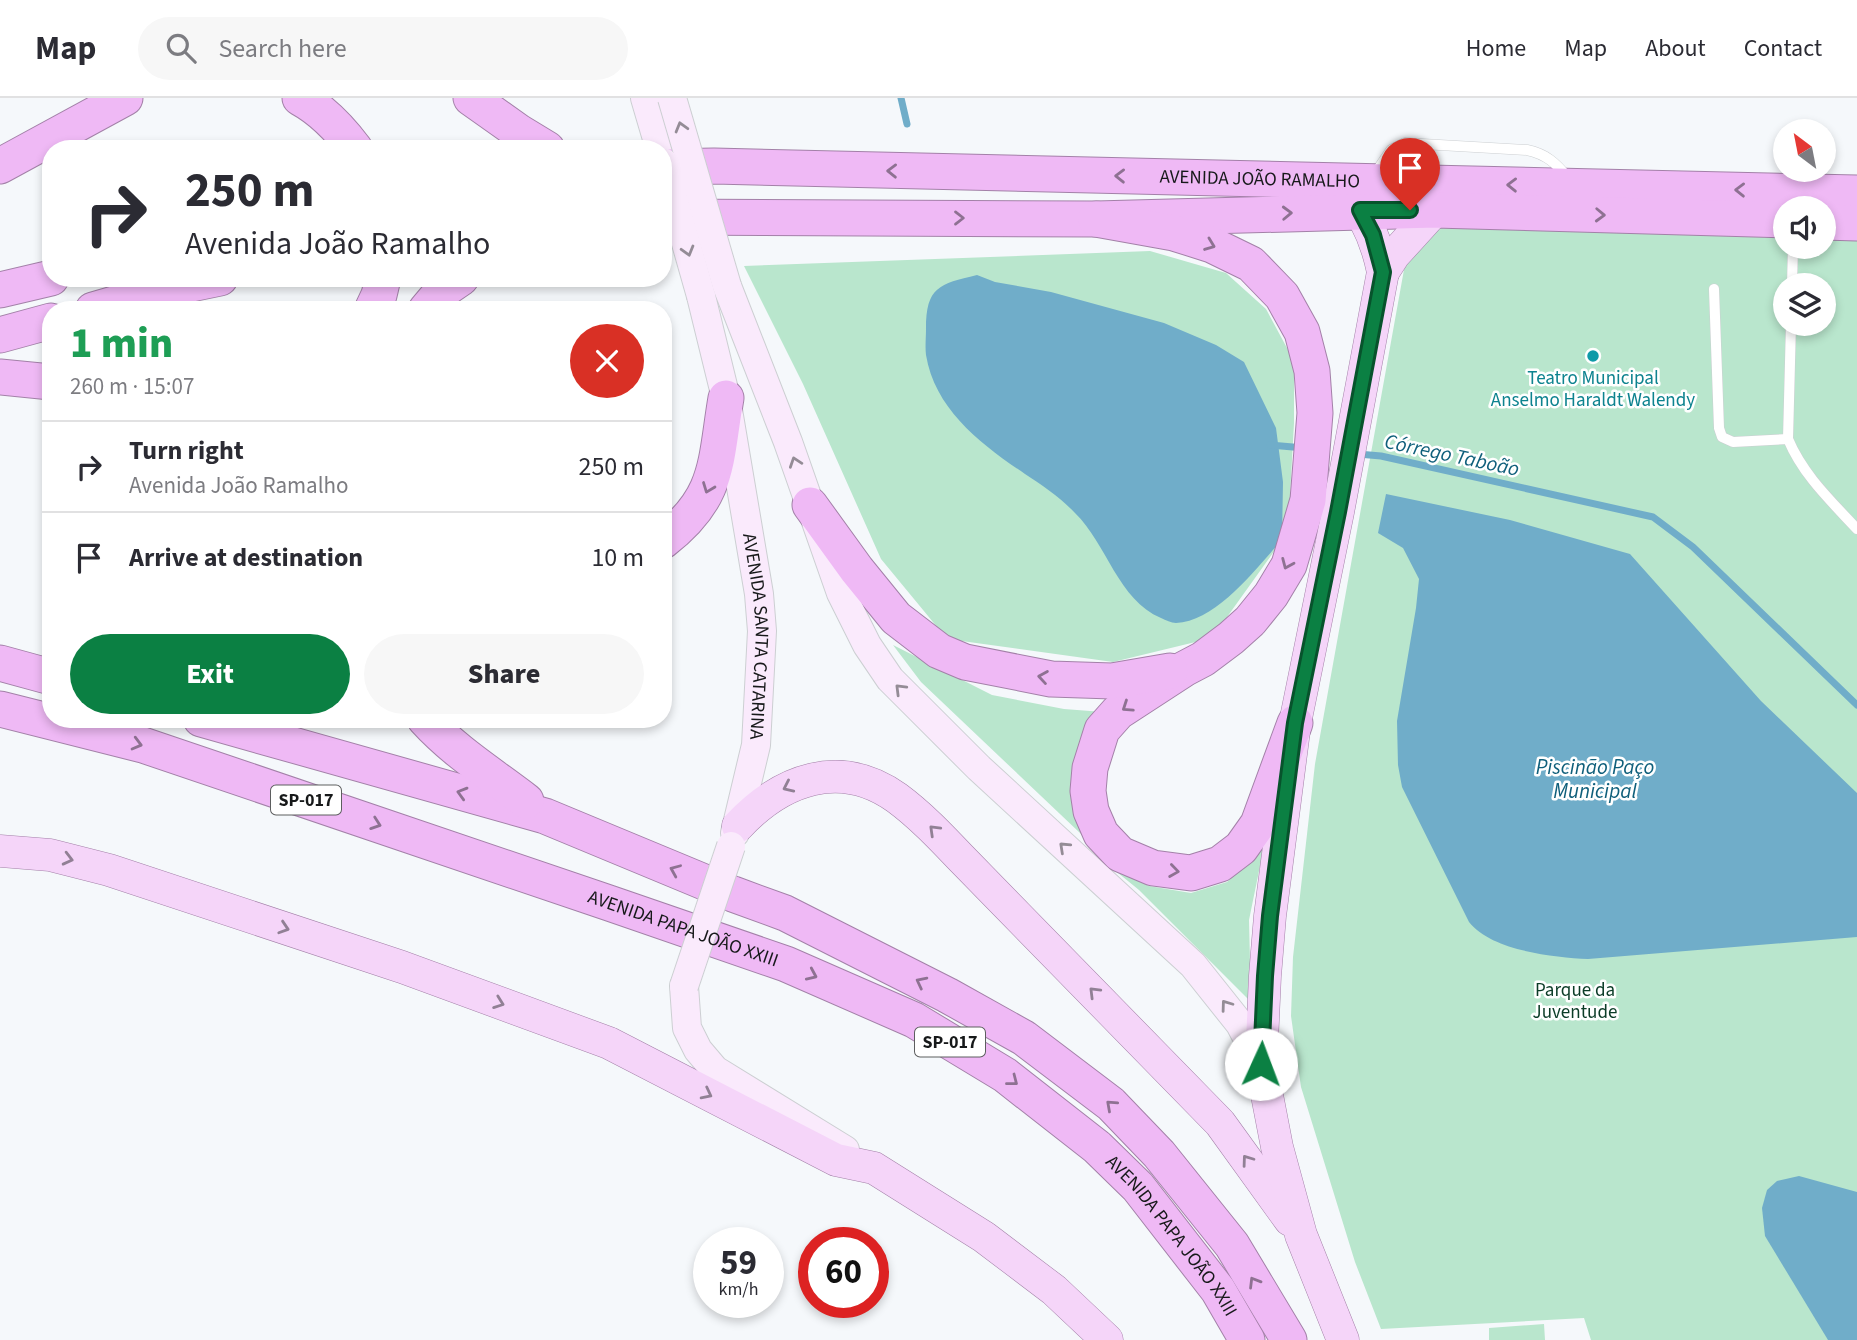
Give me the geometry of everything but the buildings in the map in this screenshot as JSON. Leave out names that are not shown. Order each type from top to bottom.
[{"type":"highway","points":[[300,98],[310,103],[348,140]]},
{"type":"highway","points":[[471,98],[533,140]]},
{"type":"highway","points":[[47,140],[120,100]]},
{"type":"highway","points":[[0,166],[42,143]]},
{"type":"highway","name":"AVENIDA JOÃO RAMALHO","points":[[672,164],[1335,181],[1365,196],[1435,209],[1773,220]]},
{"type":"highway","name":"AVENIDA JOÃO RAMALHO","points":[[672,217],[1096,219],[1365,196],[1575,186],[1857,193]]},
{"type":"highway","points":[[1096,219],[1174,233],[1212,245],[1251,264],[1282,296],[1301,332],[1312,371],[1323,506],[1271,595],[1250,621],[1203,659],[1118,712],[1102,730],[1090,768],[1088,791],[1091,811],[1101,834],[1120,854],[1153,868],[1191,873],[1220,864],[1241,848],[1258,824],[1295,723]]},
{"type":"highway","points":[[1836,222],[1857,223]]},
{"type":"highway","points":[[0,290],[42,280]]},
{"type":"highway","points":[[124,301],[176,287]]},
{"type":"highway","points":[[434,301],[448,287]]},
{"type":"highway","points":[[0,335],[42,323]]},
{"type":"highway","points":[[0,377],[42,381]]},
{"type":"highway","points":[[672,534],[683,526],[703,502],[712,483],[726,398]]},
{"type":"highway","points":[[810,505],[857,570],[897,618],[939,651],[965,662],[1051,679],[1112,681],[1184,669]]},
{"type":"highway","points":[[0,662],[42,661]]},
{"type":"highway","points":[[0,662],[42,674]]},
{"type":"highway","name":"AVENIDA PAPA JOÃO XXIII","points":[[0,709],[42,720]]},
{"type":"highway","name":"AVENIDA PAPA JOÃO XXIII","points":[[75,728],[143,745],[786,964],[914,1020],[1005,1075],[1105,1155],[1138,1187],[1202,1270],[1247,1340]]},
{"type":"highway","name":"AVENIDA PAPA JOÃO XXIII","points":[[233,728],[545,816],[785,913],[947,995],[1024,1038],[1111,1104],[1159,1154],[1232,1245],[1289,1340]]},
{"type":"highway","points":[[433,728],[477,767],[545,816]]},
{"type":"main road","points":[[645,98],[657,140]]},
{"type":"main road","points":[[672,98],[727,286],[851,616],[890,680],[979,768],[1193,965],[1240,1024],[1261,1064]]},
{"type":"main road","name":"AVENIDA SANTA CATARINA","points":[[672,195],[726,398],[759,594],[762,631],[756,745],[734,836],[684,986],[687,1028],[698,1050],[715,1070],[874,1168]]},
{"type":"main road","points":[[1365,196],[1383,272]]},
{"type":"main road","points":[[1343,1340],[1301,1235],[1277,1147],[1261,1064],[1269,928],[1323,506],[1358,403],[1383,272],[1394,255],[1435,209]]},
{"type":"main road","points":[[734,836],[758,804],[799,782],[851,778],[869,783],[895,797],[927,823],[1220,1123],[1301,1235]]},
{"type":"main road","points":[[0,851],[50,855],[109,870],[402,967],[609,1043],[836,1160],[874,1168],[984,1237],[1054,1290],[1107,1340]]},
{"type":"lane","points":[[1714,289],[1719,428],[1722,437],[1733,442],[1788,439]]},
{"type":"lane","points":[[1791,336],[1788,439],[1809,476],[1857,529]]},
{"type":"green space","name":"Parque da Juventude","points":[[1444,226],[1773,237],[1773,259],[1836,259],[1836,238],[1857,239],[1857,1340],[1591,1340],[1584,1318],[1381,1329],[1355,1262],[1301,1087],[1291,1016],[1293,957],[1315,764],[1407,253]]},
{"type":"green space","points":[[1150,251],[1226,273],[1266,309],[1294,361],[1294,423],[1288,532],[1212,638],[1113,662],[947,639],[881,559],[803,384],[744,266]]},
{"type":"green space","points":[[893,645],[992,695],[1064,709],[1103,712],[1078,758],[1130,877],[1149,886],[1191,893],[1227,882],[1268,843],[1260,866],[1249,920],[1251,1002],[1139,890],[1107,864],[1080,833],[921,682]]},
{"type":"green space","points":[[1544,1324],[1545,1340],[1489,1340],[1489,1328]]},
{"type":"water","points":[[977,275],[995,282],[1051,292],[1164,323],[1216,345],[1244,362],[1276,428],[1283,482],[1282,540],[1221,603],[1191,620],[1176,623],[1146,610],[1123,585],[1096,540],[1075,513],[977,438],[950,409],[931,375],[926,355],[929,304],[932,296],[944,285]]},
{"type":"water","name":"Piscinão Paço Municipal","points":[[1386,494],[1510,520],[1630,554],[1761,701],[1857,793],[1857,937],[1588,959],[1524,951],[1492,940],[1479,932],[1469,922],[1402,787],[1398,765],[1397,721],[1419,579],[1403,548],[1378,533]]},
{"type":"water","points":[[1799,1176],[1857,1192],[1857,1340],[1828,1340],[1765,1236],[1762,1208],[1767,1190],[1777,1181]]},
{"type":"waterway","name":"Córrego Taboão","points":[[901,98],[907,124]]},
{"type":"waterway","name":"Córrego Taboão","points":[[1270,445],[1304,448]]},
{"type":"waterway","name":"Córrego Taboão","points":[[1358,454],[1381,456],[1653,517],[1693,547],[1857,705]]},
{"type":"place","name":"Teatro Municipal Anselmo Haraldt Walendy","points":[[1593,356]]},
{"type":"route","points":[[1261,1064],[1270,916],[1295,723],[1383,272],[1373,235],[1360,210],[1410,210]]}]
